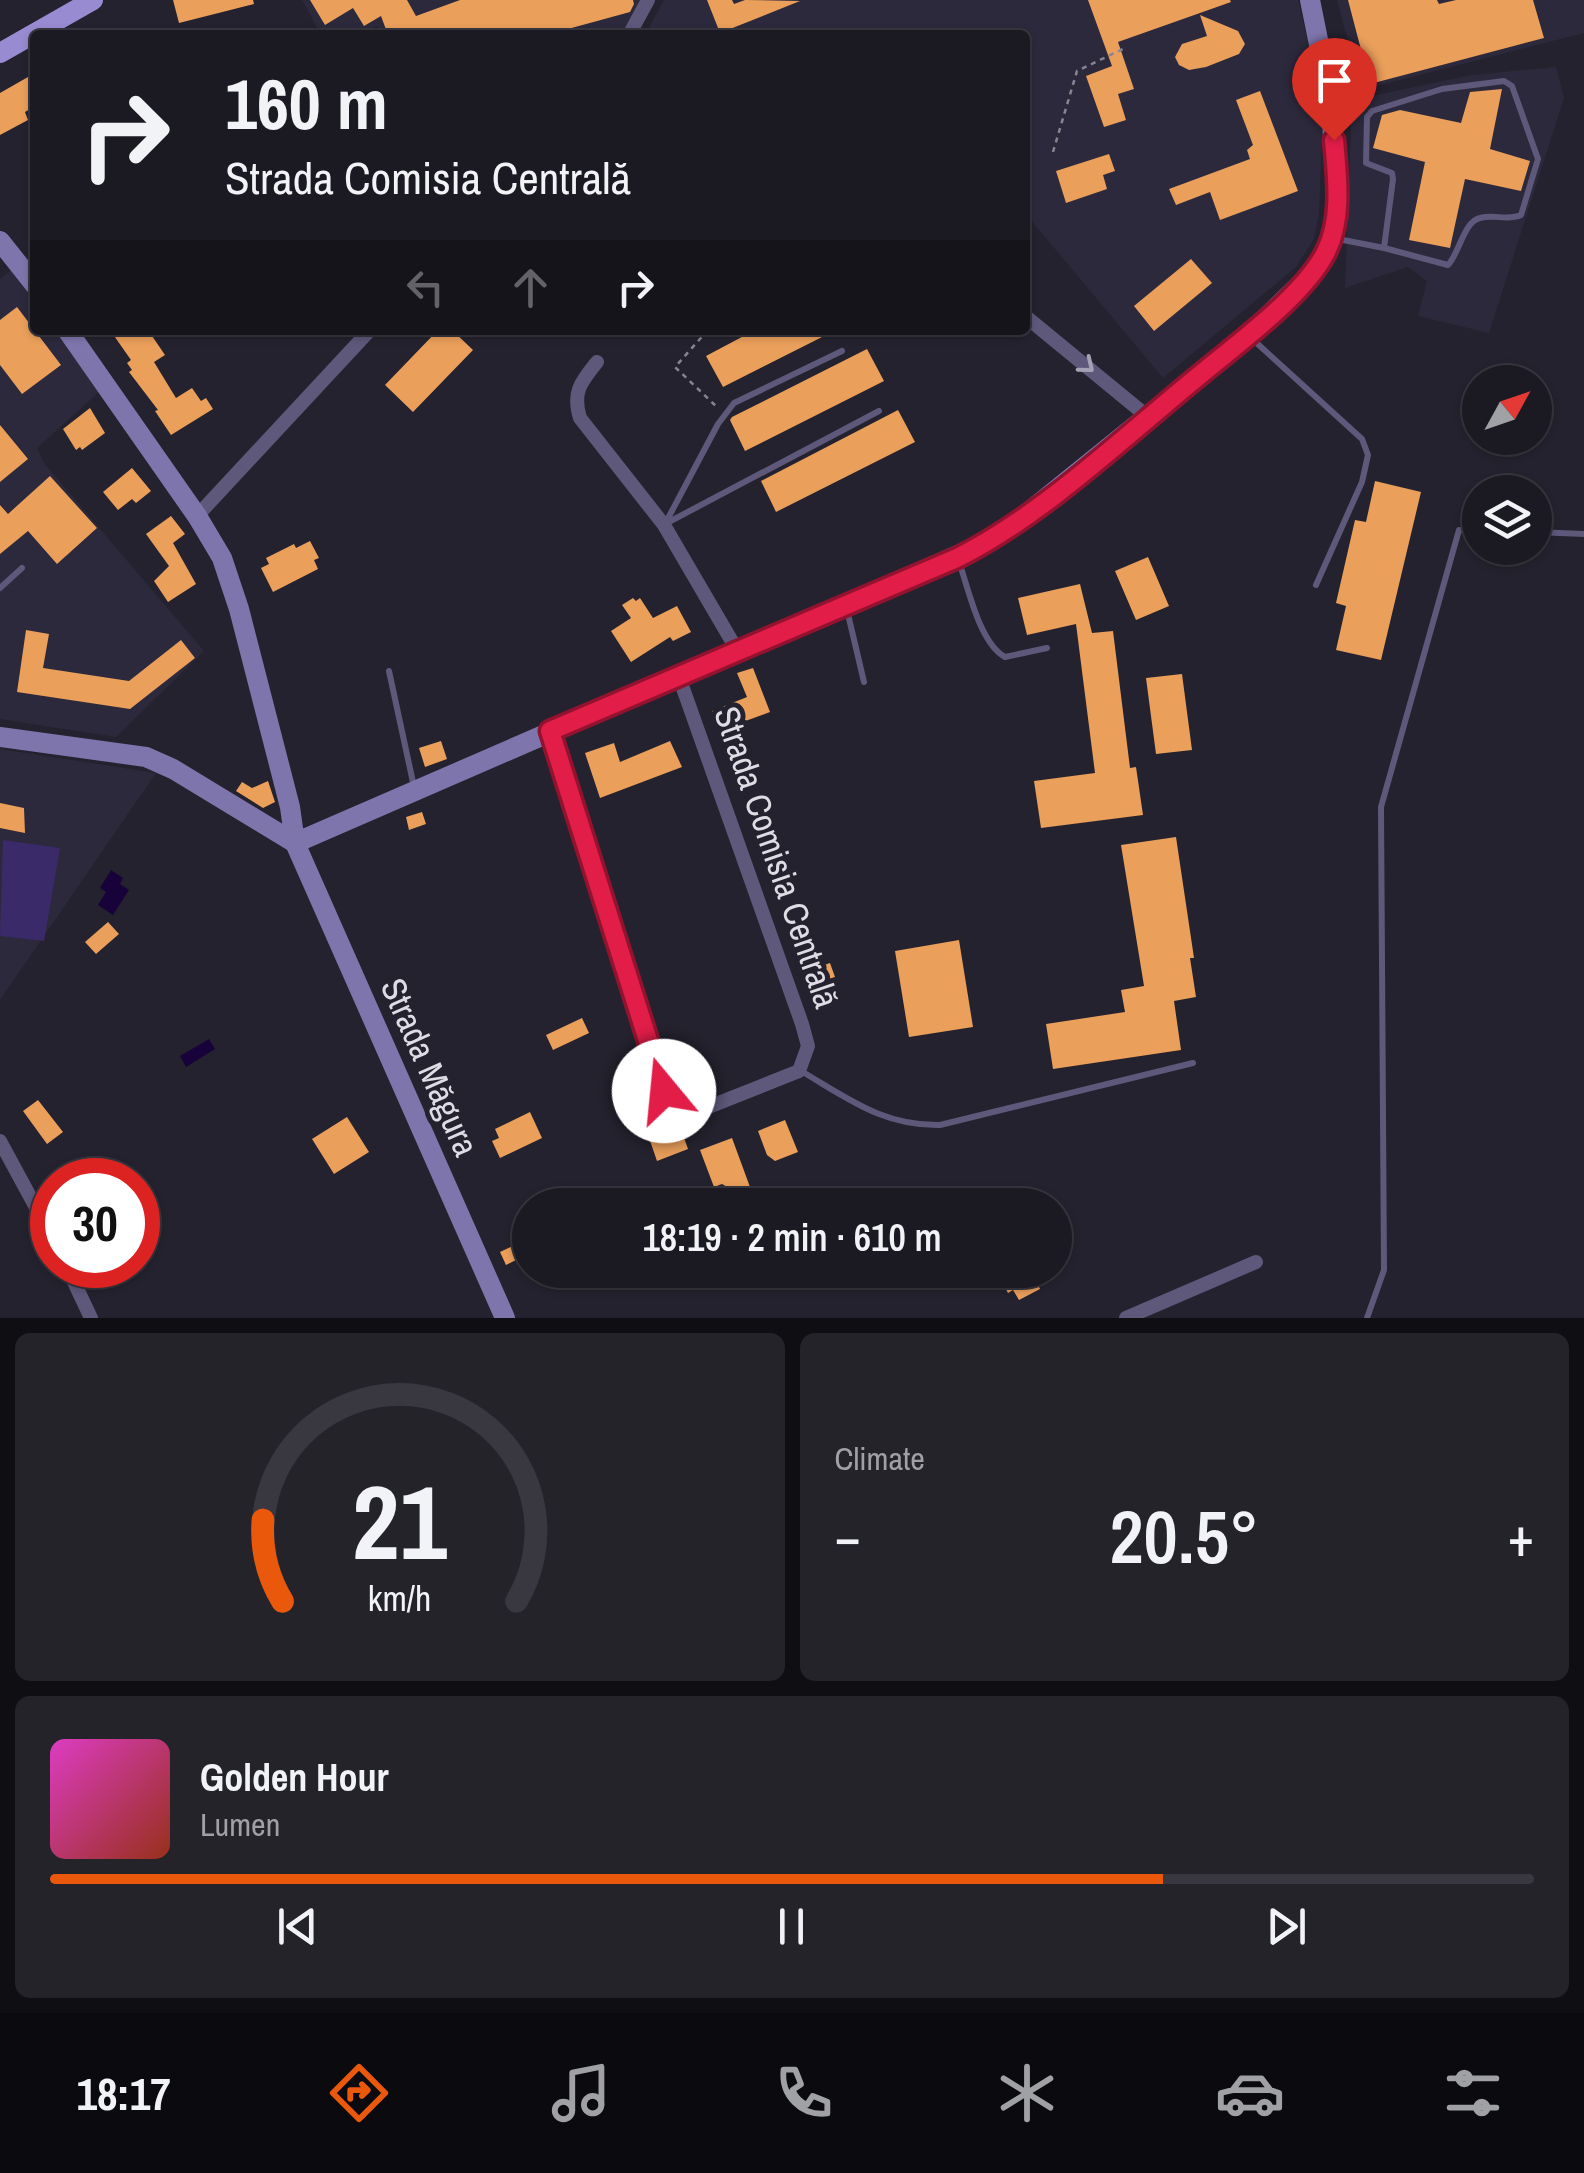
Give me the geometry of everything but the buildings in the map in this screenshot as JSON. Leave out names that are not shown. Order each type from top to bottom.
[{"type":"main road","points":[[32,30],[65,6],[93,0]]},
{"type":"main road","points":[[0,53],[30,31]]},
{"type":"street","points":[[632,30],[648,0]]},
{"type":"street","name":"Strada Comisia Centrală","points":[[295,842],[957,558],[1010,528],[1248,335],[1315,270],[1332,237],[1337,210],[1331,104],[1310,0]]},
{"type":"street","points":[[0,241],[30,279]]},
{"type":"street","points":[[1030,320],[1148,417]]},
{"type":"street","name":"Strada Măgura","points":[[70,335],[222,558],[290,807],[295,842],[506,1318]]},
{"type":"street","points":[[197,516],[365,335]]},
{"type":"street","points":[[597,362],[576,388],[580,418],[664,525],[737,650]]},
{"type":"street","name":"Strada Comisia Centrală","points":[[679,677],[802,1024],[808,1046],[800,1071]]},
{"type":"street","points":[[550,731],[664,1091],[676,1104],[701,1110],[800,1071]]},
{"type":"street","points":[[0,737],[146,758],[174,770],[295,842]]},
{"type":"street","points":[[0,1142],[30,1197]]},
{"type":"street","points":[[1126,1318],[1256,1262]]},
{"type":"street","points":[[77,1288],[91,1318]]},
{"type":"lane","points":[[1332,237],[1448,265],[1472,221],[1521,215],[1538,159],[1512,86],[1504,81],[1442,89],[1372,111],[1368,118],[1366,163],[1392,173],[1394,179],[1384,248]]},
{"type":"lane","points":[[1248,335],[1362,439],[1368,456],[1362,482],[1316,585]]},
{"type":"lane","points":[[664,525],[734,404],[842,351]]},
{"type":"lane","points":[[664,525],[879,411]]},
{"type":"lane","points":[[1367,1318],[1384,1270],[1381,807],[1462,530]]},
{"type":"lane","points":[[1552,533],[1584,534]]},
{"type":"lane","points":[[957,558],[986,638],[995,652],[1005,657],[1047,648]]},
{"type":"lane","points":[[0,588],[22,568]]},
{"type":"lane","points":[[845,604],[864,682]]},
{"type":"lane","points":[[389,671],[414,789]]},
{"type":"lane","points":[[800,1071],[881,1118],[911,1126],[940,1125],[1193,1063]]},
{"type":"path","points":[[1053,152],[1078,71],[1126,48]]},
{"type":"path","points":[[704,335],[675,367],[726,414]]},
{"type":"shaded area","points":[[302,0],[645,0],[623,30],[379,30],[377,26],[370,30],[318,30]]},
{"type":"shaded area","points":[[664,0],[1298,0],[1323,106],[1319,213],[1314,239],[1296,267],[1163,378],[1030,219],[1030,30],[648,30]]},
{"type":"shaded area","points":[[1337,0],[1584,0],[1584,33],[1361,90]]},
{"type":"shaded area","points":[[1556,67],[1564,98],[1489,333],[1418,316],[1427,281],[1408,267],[1345,288],[1352,100],[1472,75]]},
{"type":"shaded area","points":[[13,268],[30,292],[30,335],[61,335],[100,391],[37,448],[44,463],[204,651],[116,737],[0,719],[0,279]]},
{"type":"shaded area","points":[[0,749],[156,773],[0,1000]]},
{"type":"shaded area","points":[[3,840],[60,848],[44,941],[0,936]]},
{"type":"shaded area","points":[[111,870],[123,878],[120,884],[129,890],[113,915],[98,905],[106,892],[100,888]]},
{"type":"shaded area","points":[[209,1039],[215,1049],[186,1067],[180,1056]]},
{"type":"route","points":[[664,1091],[550,731],[957,558],[1010,528],[1248,335],[1315,270],[1334,231],[1334,140]]}]
